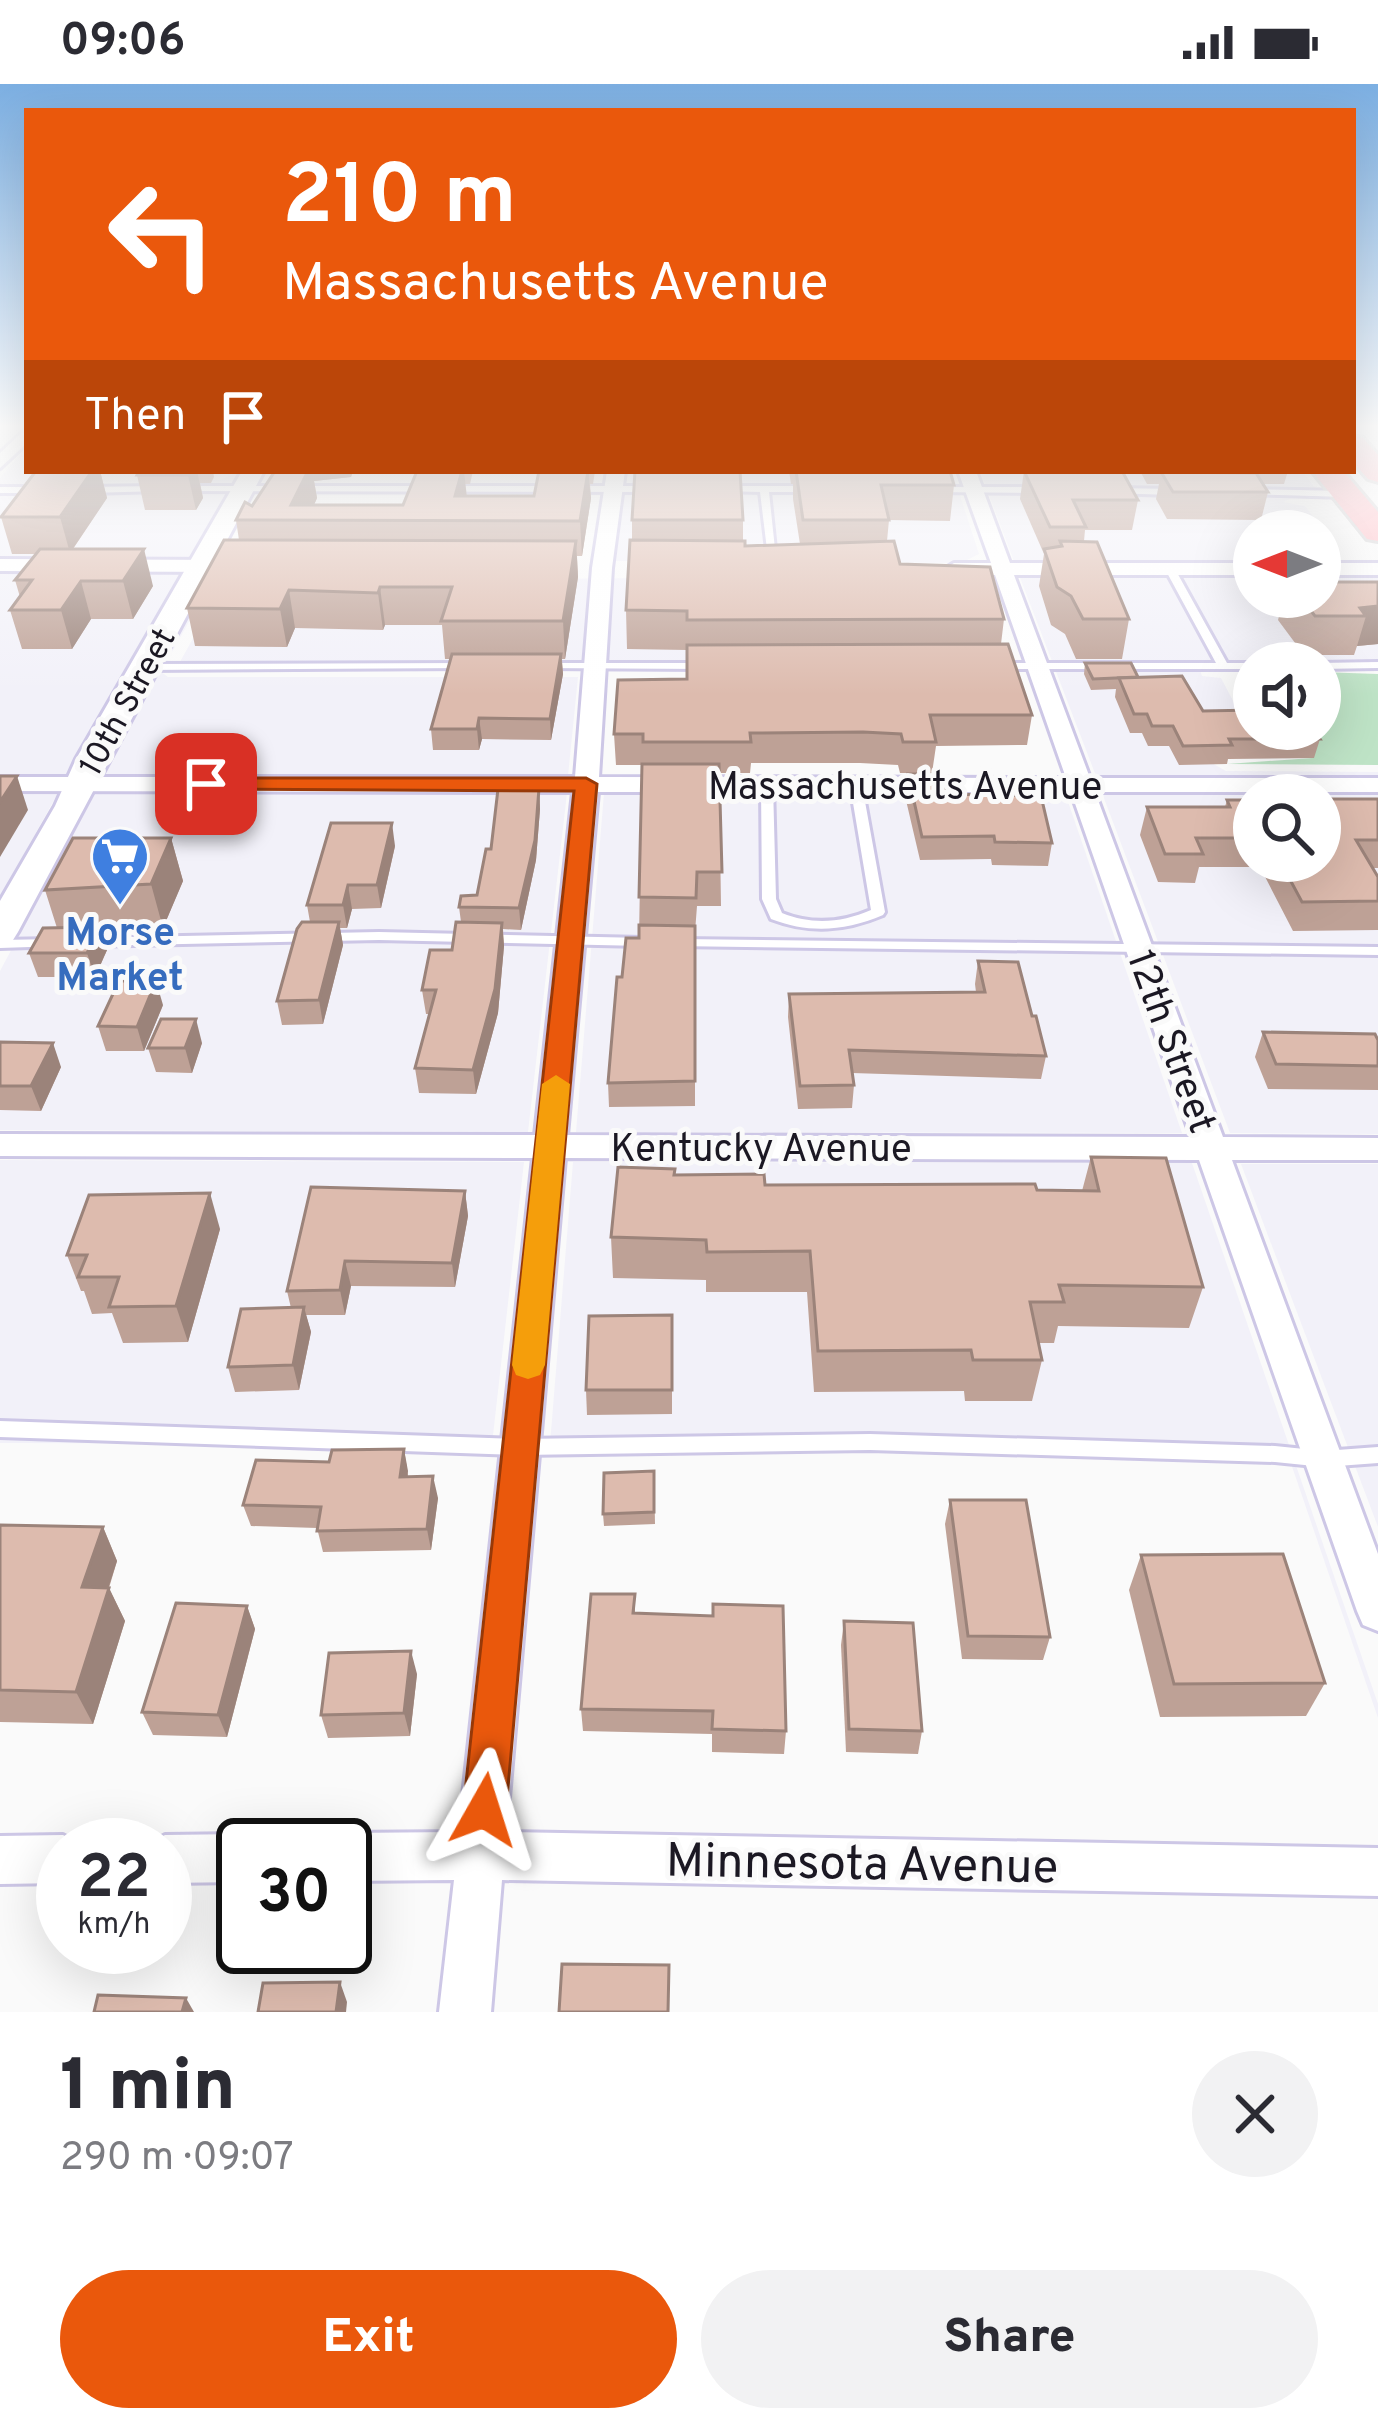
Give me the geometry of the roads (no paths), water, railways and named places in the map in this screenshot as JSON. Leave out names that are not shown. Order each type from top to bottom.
[{"type":"street","name":"10th Street","points":[[0,932],[228,515]]},
{"type":"street","points":[[465,2012],[609,515]]},
{"type":"street","name":"12th Street","points":[[983,515],[1378,1611]]},
{"type":"street","points":[[0,565],[261,567]]},
{"type":"street","points":[[576,568],[630,568]]},
{"type":"street","points":[[927,569],[1233,569]]},
{"type":"street","points":[[1341,569],[1378,569]]},
{"type":"street","name":"Massachusetts Avenue","points":[[0,784],[1378,785]]},
{"type":"street","name":"Kentucky Avenue","points":[[0,1145],[1378,1149]]},
{"type":"street","name":"Minnesota Avenue","points":[[372,1857],[1378,1872]]},
{"type":"street","points":[[0,1860],[36,1859]]},
{"type":"lane","points":[[768,515],[775,568]]},
{"type":"lane","points":[[1170,569],[1223,666]]},
{"type":"lane","points":[[1341,665],[1378,665]]},
{"type":"lane","points":[[144,668],[476,666]]},
{"type":"lane","points":[[523,666],[713,666]]},
{"type":"lane","points":[[992,666],[1233,666]]},
{"type":"lane","points":[[767,785],[770,899],[776,916],[796,925],[832,925],[859,922],[878,913],[856,785]]},
{"type":"lane","points":[[0,944],[380,936],[1378,951]]},
{"type":"lane","points":[[0,1429],[520,1447],[870,1442],[1324,1459],[1378,1455]]},
{"type":"place","name":"Morse Market","points":[[120,907]]}]
